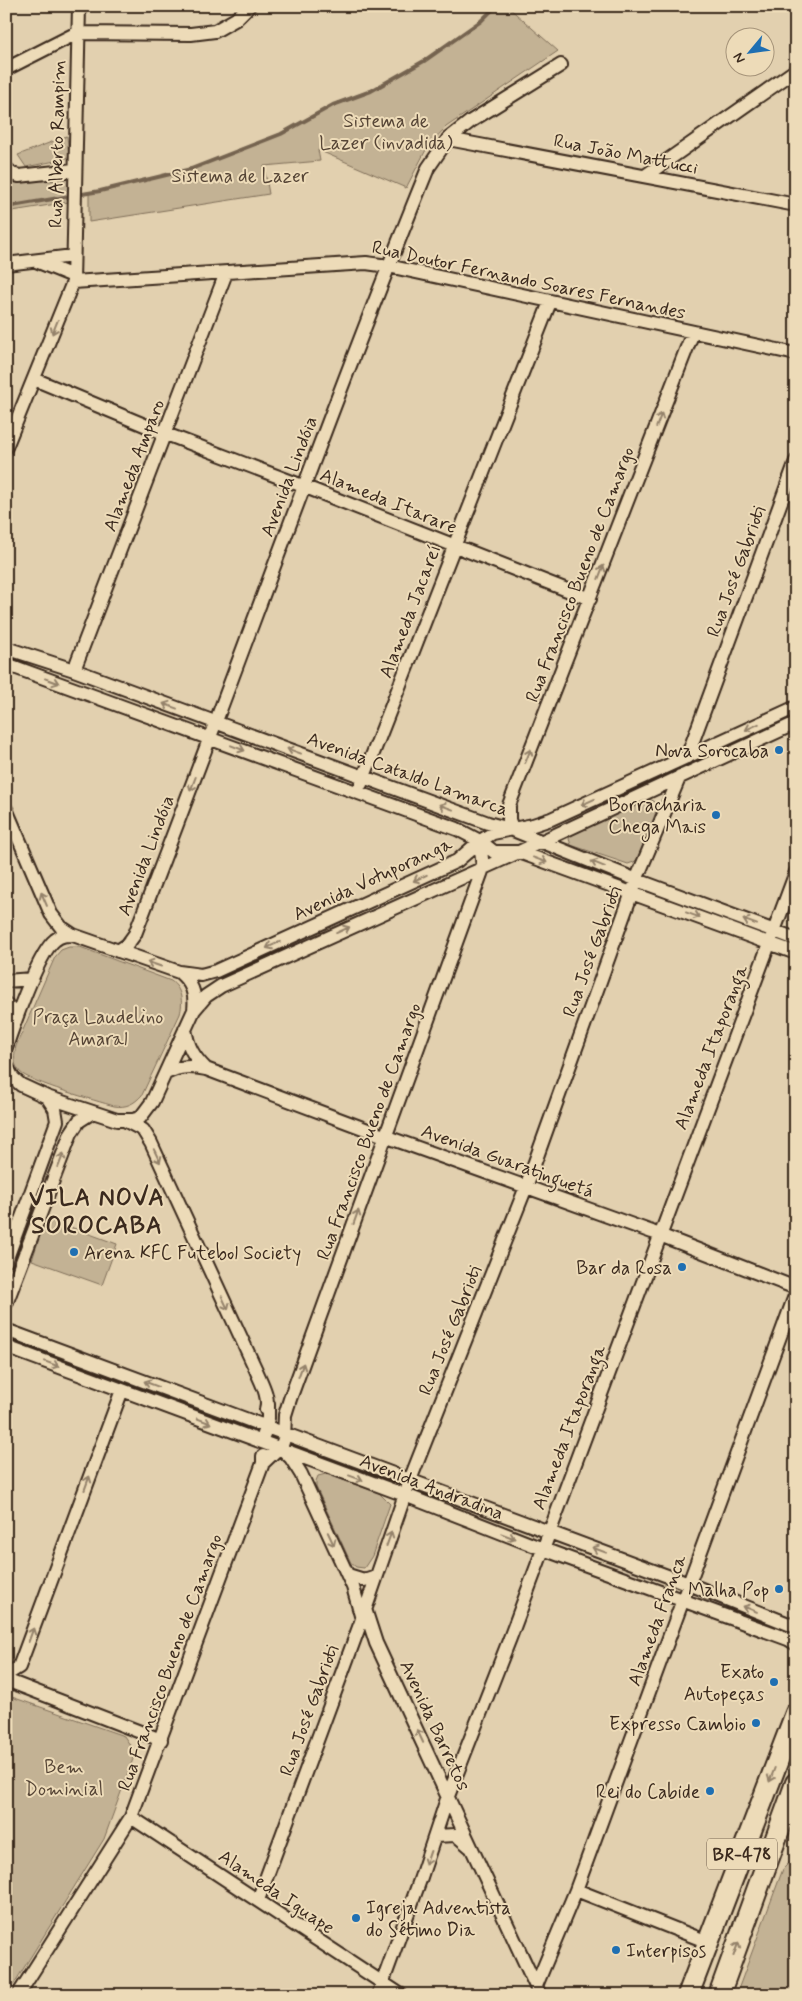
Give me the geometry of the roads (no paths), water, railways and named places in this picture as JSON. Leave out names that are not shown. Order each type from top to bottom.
[{"type":"main road","name":"BR-478","points":[[688,1995],[796,1713]]},
{"type":"main road","name":"BR-478","points":[[719,1995],[796,1784]]},
{"type":"street","name":"Rua Alberto Rampim","points":[[73,279],[79,6]]},
{"type":"street","points":[[6,69],[77,33],[191,34],[215,31],[236,20],[249,6]]},
{"type":"street","name":"Avenida Lindóia","points":[[118,951],[127,945],[135,934],[211,738],[303,486],[428,168],[448,139],[471,121],[561,65]]},
{"type":"street","points":[[645,176],[794,74]]},
{"type":"street","name":"Rua João Mattucci","points":[[448,139],[796,206]]},
{"type":"street","points":[[6,168],[12,174],[19,176],[74,175]]},
{"type":"street","points":[[6,264],[73,256]]},
{"type":"street","points":[[6,448],[73,279],[34,261]]},
{"type":"street","name":"Rua Doutor Fernando Soares Fernandes","points":[[73,279],[366,263],[388,266],[796,354]]},
{"type":"street","name":"Alameda Amparo","points":[[74,670],[166,434],[226,272]]},
{"type":"street","name":"Alameda Jacareí","points":[[357,793],[550,302]]},
{"type":"street","name":"Rua Francisco Bueno de Camargo","points":[[513,830],[508,813],[510,801],[693,332]]},
{"type":"street","name":"Alameda Itarare","points":[[34,379],[166,434],[590,599]]},
{"type":"street","name":"Rua José Gabrioti","points":[[687,758],[796,461]]},
{"type":"street","name":"Avenida Cataldo Lamarca","points":[[6,648],[74,670],[496,826],[542,840],[637,880],[796,939]]},
{"type":"street","name":"Avenida Cataldo Lamarca","points":[[6,664],[457,829],[480,841],[494,852],[523,850],[796,953]]},
{"type":"street","name":"Avenida Votuporanga","points":[[178,972],[201,975],[216,971],[457,861],[480,841],[493,833],[539,824],[796,707]]},
{"type":"street","points":[[700,722],[700,731],[706,740],[718,743]]},
{"type":"street","name":"Avenida Votuporanga","points":[[194,1010],[206,996],[221,986],[523,850],[796,723]]},
{"type":"street","name":"Rua José Gabrioti","points":[[258,1900],[364,1614],[410,1480],[526,1186],[632,892],[680,776]]},
{"type":"street","points":[[510,801],[512,812],[516,818],[526,824],[539,824]]},
{"type":"street","points":[[6,809],[55,921],[74,935],[178,972],[188,980],[196,998],[194,1010],[166,1073],[147,1111],[140,1118],[117,1120],[47,1097],[21,1085],[13,1078],[6,1066]]},
{"type":"street","name":"Avenida Cataldo Lamarca","points":[[457,829],[466,844],[464,856]]},
{"type":"street","points":[[565,830],[560,837],[561,843],[569,852]]},
{"type":"street","points":[[523,850],[530,841],[526,835]]},
{"type":"street","name":"Rua Francisco Bueno de Camargo","points":[[284,1433],[285,1415],[292,1393],[483,868],[480,841]]},
{"type":"street","name":"Alameda Itaporanga","points":[[378,1995],[436,1836],[448,1796],[510,1638],[796,872]]},
{"type":"street","points":[[450,882],[464,884],[470,889],[472,897]]},
{"type":"street","points":[[6,1047],[32,979],[50,944],[60,936],[74,935]]},
{"type":"street","points":[[6,982],[32,979]]},
{"type":"street","points":[[6,1004],[16,1017]]},
{"type":"street","name":"Avenida Guaratinguetá","points":[[185,1028],[190,1050],[206,1069]]},
{"type":"street","name":"Avenida Guaratinguetá","points":[[166,1073],[177,1068],[190,1066],[206,1069],[386,1137],[526,1186],[796,1288]]},
{"type":"street","points":[[6,1087],[21,1085]]},
{"type":"street","points":[[6,1261],[58,1121],[55,1109],[47,1097]]},
{"type":"street","points":[[6,1304],[71,1133],[79,1121],[93,1112]]},
{"type":"street","points":[[126,1120],[143,1130],[151,1143],[262,1385],[269,1412],[262,1443]]},
{"type":"street","name":"Alameda Franca","points":[[538,1990],[548,1958],[576,1890],[796,1293]]},
{"type":"street","name":"Avenida Andradina","points":[[6,1330],[689,1584],[796,1627]]},
{"type":"street","name":"Avenida Andradina","points":[[6,1347],[405,1495],[543,1549],[788,1639],[796,1644]]},
{"type":"street","points":[[262,1385],[273,1396],[281,1398],[292,1393]]},
{"type":"street","points":[[6,1675],[19,1667],[122,1390]]},
{"type":"street","points":[[252,1422],[262,1416],[268,1404]]},
{"type":"street","points":[[281,1450],[284,1433]]},
{"type":"street","name":"Rua Francisco Bueno de Camargo","points":[[18,1995],[131,1817],[263,1463],[262,1443]]},
{"type":"street","name":"Rua Francisco Bueno de Camargo","points":[[263,1463],[281,1450]]},
{"type":"street","name":"Avenida Barretos","points":[[281,1450],[291,1458],[301,1474],[348,1575],[376,1643],[538,1990]]},
{"type":"street","points":[[348,1575],[364,1580],[376,1576]]},
{"type":"street","points":[[6,1680],[161,1740]]},
{"type":"street","points":[[434,1765],[446,1772],[453,1771],[460,1765]]},
{"type":"street","name":"Alameda Iguape","points":[[131,1817],[401,1995]]},
{"type":"street","name":"Avenida Barretos","points":[[436,1836],[456,1835],[466,1842],[476,1855]]},
{"type":"street","points":[[576,1890],[708,1942]]},
{"type":"street","points":[[524,1960],[535,1963],[548,1958]]},
{"type":"waterway","points":[[6,207],[100,191],[191,169],[281,134],[333,105],[371,91],[424,61],[481,21],[496,6]]},
{"type":"place","name":"Nova Sorocaba","points":[[779,750]]},
{"type":"place","name":"Borracharia Chega Mais","points":[[716,815]]},
{"type":"place","name":"Arena KFC Futebol Society","points":[[74,1252]]},
{"type":"place","name":"Bar da Rosa","points":[[682,1267]]},
{"type":"place","name":"Malha Pop","points":[[779,1589]]},
{"type":"place","name":"Exato Autopeças","points":[[774,1682]]},
{"type":"place","name":"Expresso Cambio","points":[[756,1723]]},
{"type":"place","name":"Rei do Cabide","points":[[710,1791]]},
{"type":"place","name":"Igreja Adventista do Sétimo Dia","points":[[356,1918]]},
{"type":"place","name":"Interpisos","points":[[616,1950]]},
{"type":"district","name":"VILA NOVA SOROCABA","points":[[97,1211]]},
{"type":"park label","name":"Sistema de Lazer (invadida)","points":[[386,131]]},
{"type":"park label","name":"Sistema de Lazer","points":[[240,175]]},
{"type":"park label","name":"Praça Laudelino Amaral","points":[[98,1027]]},
{"type":"park label","name":"Bem Dominial","points":[[64,1777]]}]
